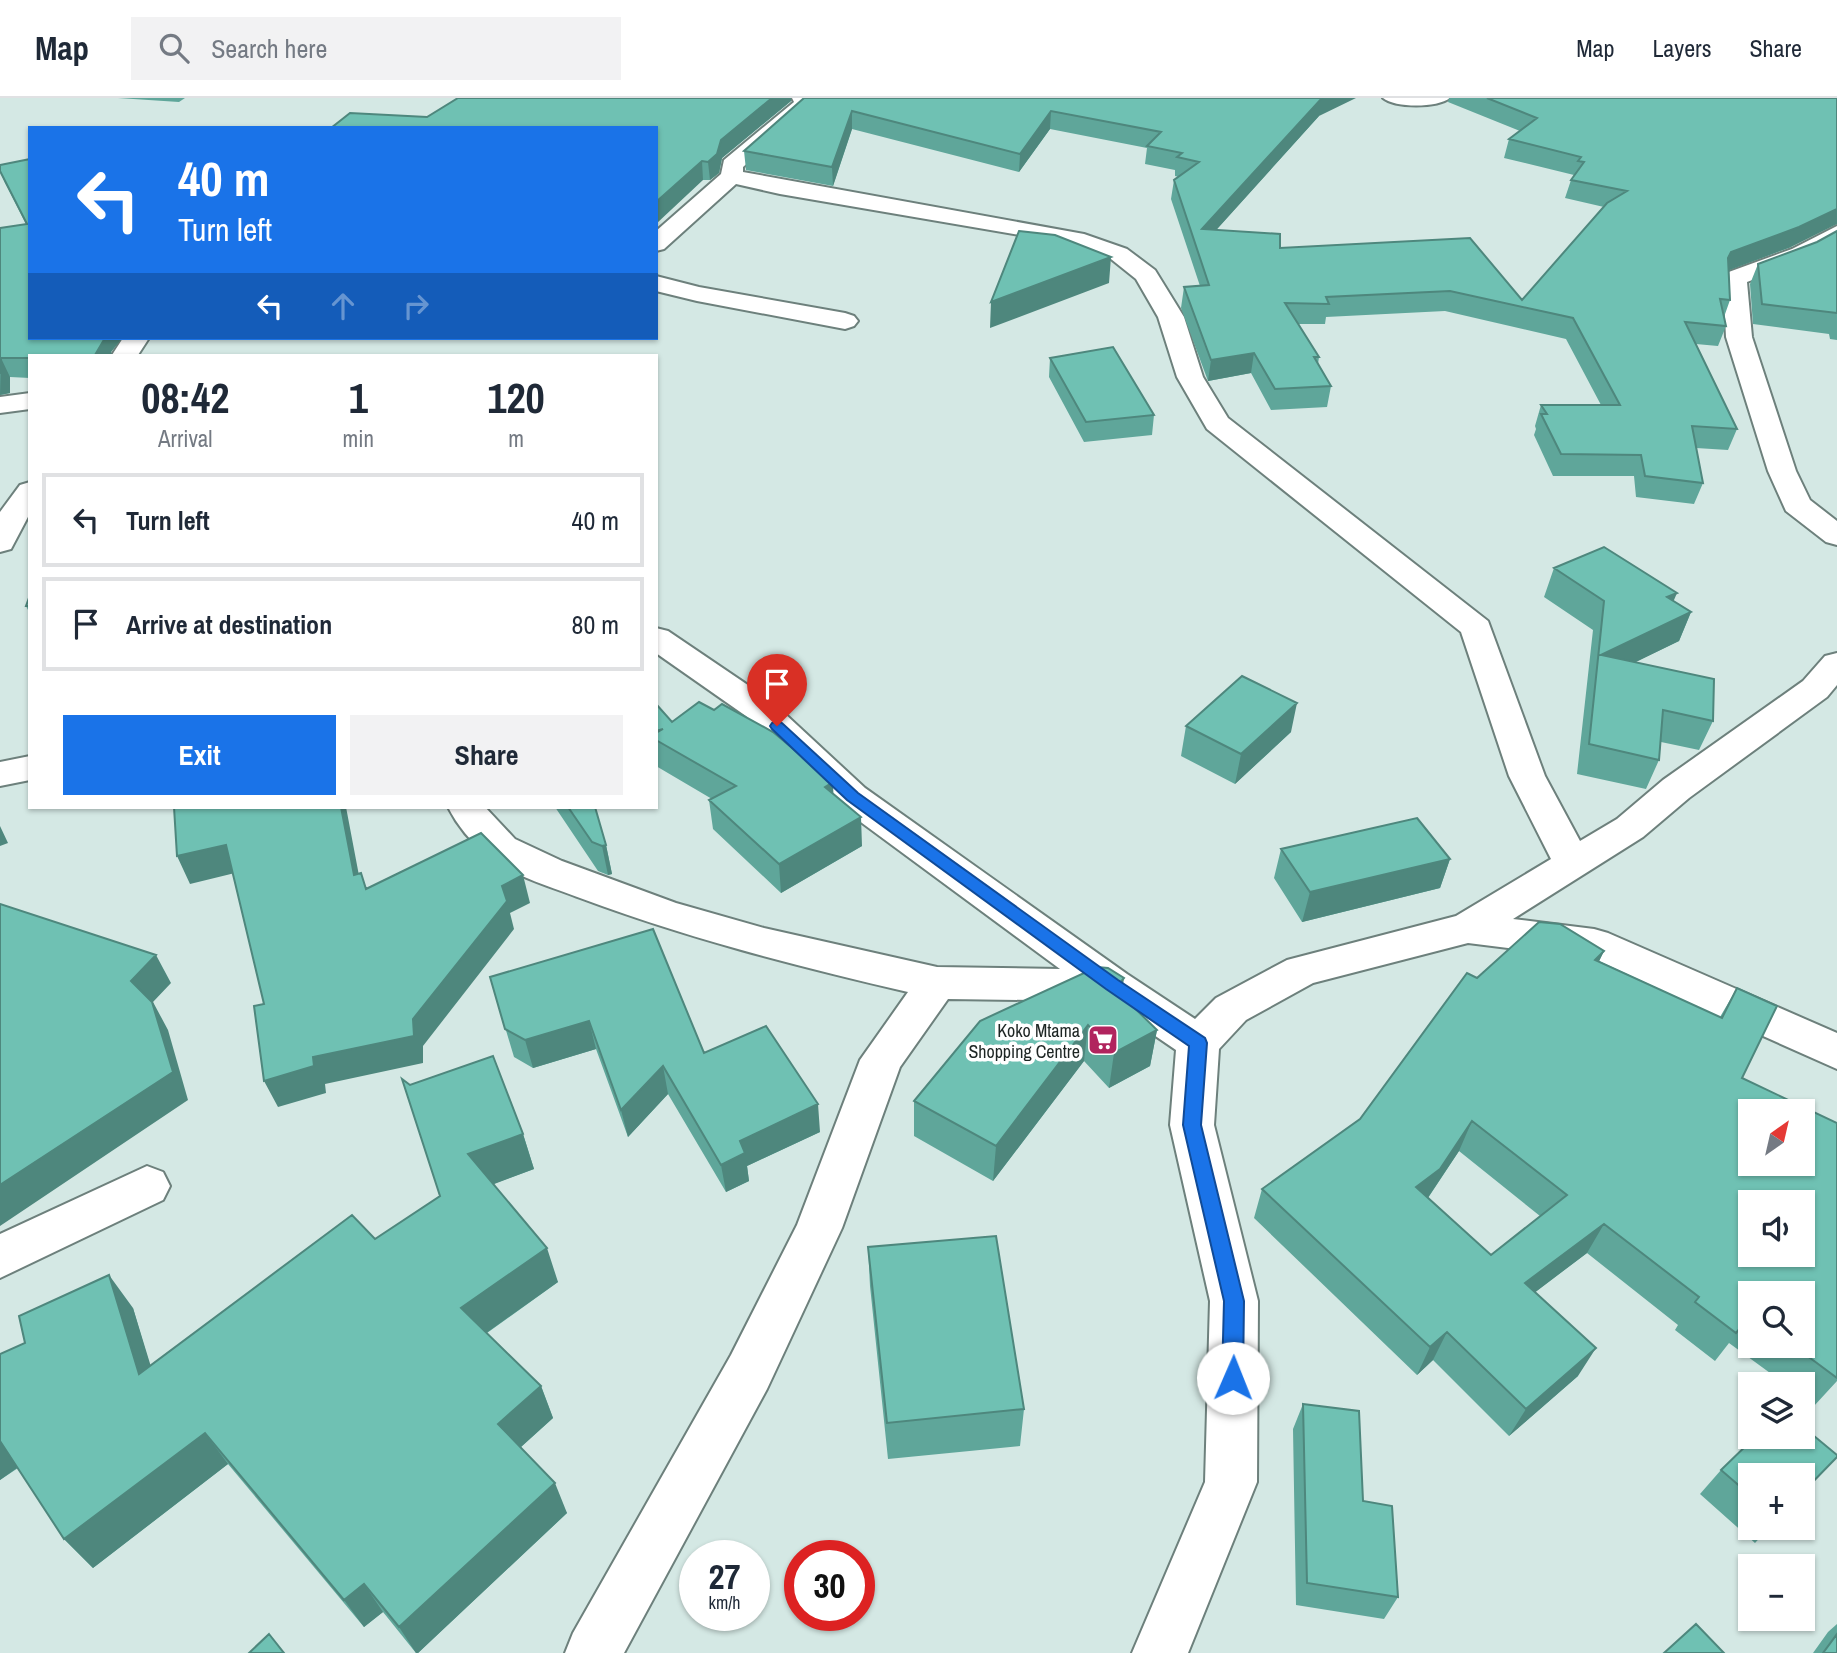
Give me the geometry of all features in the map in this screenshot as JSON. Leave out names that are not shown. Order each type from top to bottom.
[{"type":"street","points":[[658,242],[732,176],[732,165],[807,102],[802,98]]},
{"type":"street","points":[[732,176],[780,187],[1037,230],[1084,241],[1119,254],[1146,275],[1171,317],[1190,377],[1217,423],[1476,628],[1527,776],[1573,865]]},
{"type":"street","points":[[1837,233],[1800,254],[1735,278],[1734,297],[1739,337],[1782,471],[1797,505],[1837,536]]},
{"type":"street","points":[[658,284],[697,294],[845,321]]},
{"type":"street","points":[[0,405],[28,401]]},
{"type":"street","points":[[0,543],[11,518],[28,494]]},
{"type":"street","points":[[658,639],[758,708],[852,797],[1112,985],[1198,1043]]},
{"type":"street","points":[[1160,1653],[1231,1482],[1234,1301],[1192,1125],[1198,1043],[1231,1009],[1301,971],[1468,928],[1630,828],[1675,789],[1815,689],[1837,663]]},
{"type":"street","points":[[0,774],[28,768]]},
{"type":"street","points":[[467,809],[502,848],[548,871],[666,915],[764,943],[937,983],[1112,985]]},
{"type":"street","points":[[1468,928],[1594,944],[1837,1052]]},
{"type":"street","points":[[593,1653],[755,1360],[819,1228],[881,1060],[937,983]]},
{"type":"street","points":[[0,1257],[147,1186]]},
{"type":"lane","points":[[1389,98],[1429,102],[1444,98]]},
{"type":"building","points":[[458,98],[772,98],[721,140],[717,154],[708,162],[702,161],[658,200],[658,126],[334,126],[350,113],[427,117]]},
{"type":"building","points":[[804,98],[1322,98],[1202,229],[1280,234],[1280,248],[1470,238],[1522,300],[1607,203],[1627,191],[1571,180],[1584,162],[1578,161],[1581,157],[1509,139],[1537,118],[1487,98],[1837,98],[1837,209],[1799,227],[1731,252],[1728,258],[1730,300],[1720,299],[1726,326],[1685,322],[1737,429],[1692,426],[1703,483],[1645,476],[1641,455],[1561,454],[1541,414],[1547,414],[1541,405],[1620,405],[1573,318],[1450,291],[1326,297],[1329,304],[1285,303],[1319,357],[1314,357],[1331,386],[1275,389],[1254,353],[1211,360],[1184,287],[1209,285],[1174,180],[1199,162],[1177,157],[1182,153],[1147,146],[1161,132],[1051,111],[1020,154],[852,111],[832,167],[744,151]]},
{"type":"building","points":[[28,159],[28,340],[104,340],[96,354],[28,354],[28,358],[1,358],[0,373],[0,228],[27,224],[0,171],[0,165]]},
{"type":"building","points":[[1019,231],[1055,235],[1111,257],[991,302]]},
{"type":"building","points":[[1837,231],[1837,313],[1762,304],[1758,264],[1817,242]]},
{"type":"building","points":[[1113,347],[1154,415],[1086,422],[1050,358]]},
{"type":"building","points":[[1604,547],[1677,593],[1667,597],[1691,612],[1601,655],[1714,679],[1713,721],[1663,710],[1659,760],[1589,744],[1604,601],[1554,568]]},
{"type":"building","points":[[1242,676],[1297,703],[1241,754],[1186,726]]},
{"type":"building","points":[[699,702],[714,710],[722,704],[773,732],[833,782],[825,787],[861,817],[779,864],[709,800],[736,786],[658,741],[658,732],[663,729],[658,730],[658,706],[672,722]]},
{"type":"building","points":[[174,809],[341,809],[354,875],[361,873],[366,889],[481,833],[523,875],[502,886],[507,901],[413,1019],[414,1036],[313,1057],[314,1066],[264,1081],[254,1006],[264,1004],[226,845],[177,856]]},
{"type":"building","points":[[569,809],[596,809],[606,845],[592,842]]},
{"type":"building","points":[[1417,818],[1450,859],[1310,892],[1281,849]]},
{"type":"building","points":[[0,904],[156,955],[131,981],[152,1002],[173,1072],[0,1185]]},
{"type":"building","points":[[1539,922],[1560,924],[1604,951],[1595,960],[1722,1018],[1737,988],[1777,1006],[1742,1078],[1786,1099],[1738,1099],[1738,1176],[1815,1176],[1815,1113],[1837,1123],[1837,1378],[1810,1358],[1815,1358],[1815,1281],[1738,1281],[1736,1333],[1695,1302],[1699,1297],[1604,1224],[1525,1283],[1596,1348],[1526,1409],[1447,1332],[1430,1347],[1262,1189],[1360,1119],[1467,973],[1477,978]],"holes":[[[1472,1121],[1567,1195],[1491,1255],[1416,1187],[1440,1169]]]},
{"type":"building","points":[[653,929],[704,1053],[766,1026],[818,1104],[740,1141],[745,1153],[721,1165],[663,1066],[621,1110],[589,1021],[525,1040],[505,1029],[490,977]]},
{"type":"building","points":[[1097,967],[1108,968],[1124,978],[1115,989],[1157,1030],[1114,1053],[1088,1025],[996,1146],[914,1101],[980,1021]]},
{"type":"building","points":[[493,1056],[523,1134],[468,1154],[547,1248],[461,1308],[541,1386],[498,1424],[555,1483],[399,1627],[364,1584],[344,1600],[205,1433],[64,1539],[0,1441],[0,1354],[25,1343],[19,1316],[109,1275],[139,1374],[352,1215],[375,1239],[440,1196],[402,1079],[410,1085]]},
{"type":"building","points":[[996,1236],[1024,1409],[887,1423],[868,1247]]},
{"type":"building","points":[[1303,1404],[1359,1411],[1363,1501],[1392,1506],[1398,1597],[1307,1583]]},
{"type":"building","points":[[1815,1437],[1837,1455],[1815,1480],[1815,1463],[1738,1463],[1738,1485],[1721,1470],[1743,1449],[1815,1449]]},
{"type":"building","points":[[1696,1624],[1724,1653],[1664,1653]]},
{"type":"building","points":[[269,1634],[284,1653],[249,1653]]},
{"type":"building","points":[[1837,1634],[1837,1653],[1823,1653]]},
{"type":"place","name":"Koko Mtama Shopping Centre","points":[[1103,1040]]},
{"type":"route","points":[[777,726],[852,797],[1112,985],[1198,1043],[1192,1125],[1234,1301],[1233,1378]]}]
